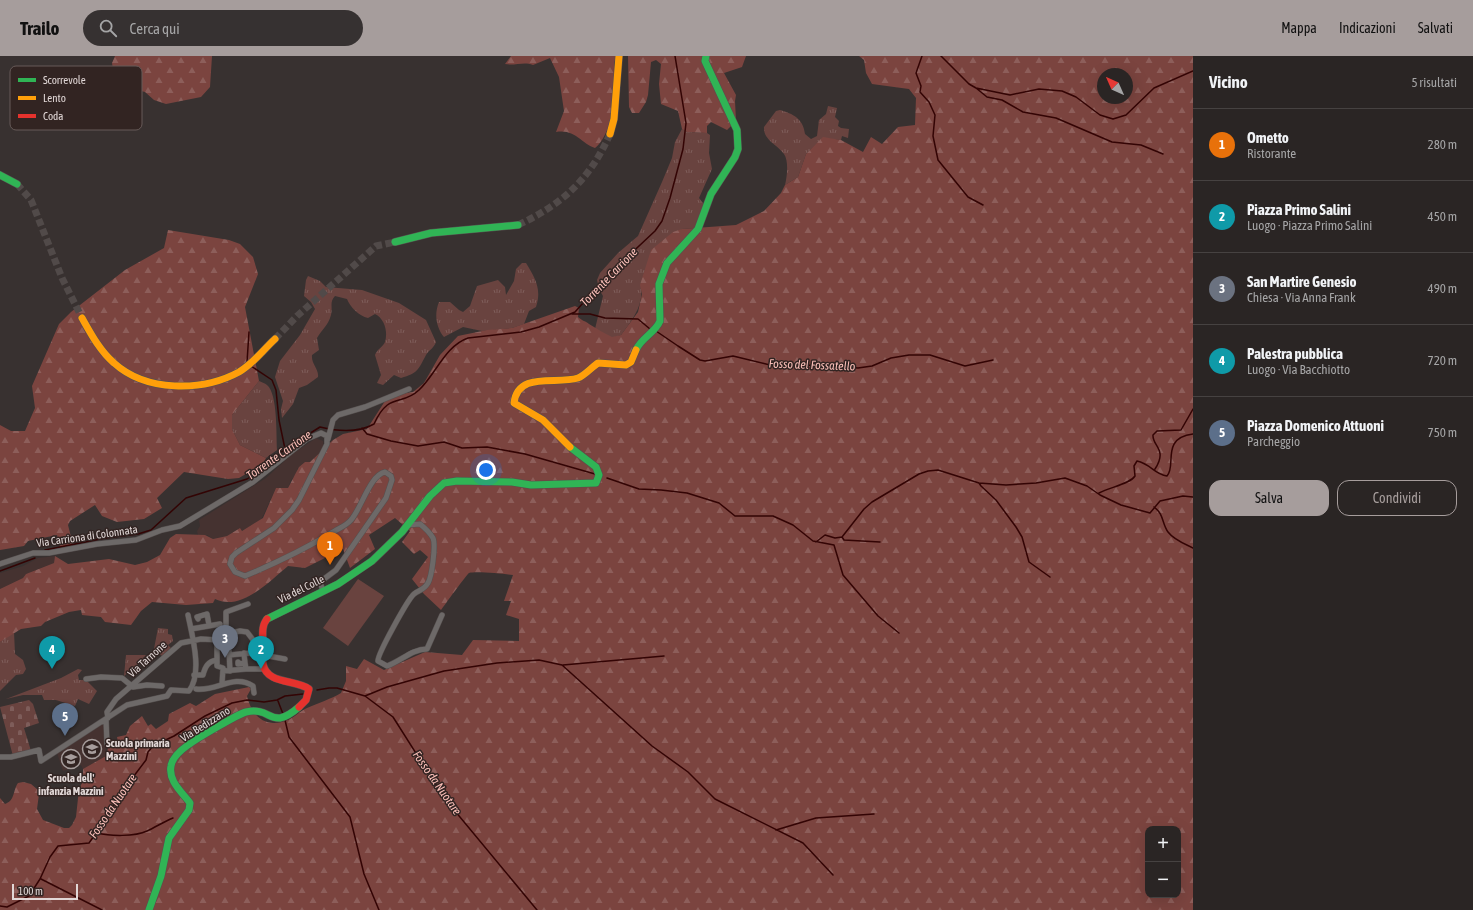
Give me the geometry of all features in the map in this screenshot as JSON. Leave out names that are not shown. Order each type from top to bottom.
[{"type":"street","points":[[610,134],[614,119],[619,56]]},
{"type":"street","name":"Via del Colle","points":[[263,655],[263,625],[266,619],[338,584],[372,561],[408,525],[430,496],[444,483],[457,481],[512,482],[531,485],[596,483],[599,475],[596,467],[565,443],[543,420],[514,403],[515,394],[526,383],[578,378],[598,363],[626,366],[631,362],[639,344],[658,326],[661,313],[658,297],[659,284],[667,264],[698,229],[711,194],[735,157],[738,149],[737,130],[705,61],[706,56]]},
{"type":"street","points":[[0,175],[17,184]]},
{"type":"street","points":[[395,242],[432,233],[518,226]]},
{"type":"street","points":[[82,318],[104,351],[120,367],[155,382],[177,386],[221,379],[242,369],[275,339]]},
{"type":"street","points":[[324,591],[320,582],[336,570],[341,564],[386,498],[392,480],[391,476],[385,472],[379,475],[373,482],[356,514],[350,521],[306,549],[245,576],[234,572],[230,564],[232,557],[274,528],[292,510],[328,444],[333,420],[338,415],[365,408],[409,389]]},
{"type":"street","name":"Via Carriona di Colonnata","points":[[0,564],[33,554],[49,553],[96,544],[136,540],[162,530],[180,526],[253,482],[316,434],[324,434],[328,439]]},
{"type":"street","points":[[408,525],[420,524],[433,537],[434,548],[430,578],[424,588],[413,595],[387,638],[378,657],[378,661],[387,666],[399,662],[417,650],[427,648],[442,615]]},
{"type":"street","points":[[226,634],[226,612],[248,604]]},
{"type":"street","points":[[198,619],[197,618],[201,615],[207,614],[209,625]]},
{"type":"street","points":[[86,679],[101,677],[122,678],[132,686],[189,691],[194,675],[195,654],[194,641],[188,615]]},
{"type":"street","points":[[191,629],[220,624]]},
{"type":"street","points":[[194,675],[202,675],[211,661],[220,666],[230,670],[265,669],[263,655],[248,632],[240,630],[226,634],[218,640],[217,646],[220,666],[222,684]]},
{"type":"street","name":"Via Tarnone","points":[[107,718],[107,712],[111,705],[181,643],[218,640]]},
{"type":"street","points":[[217,646],[229,653],[263,655],[285,659]]},
{"type":"street","points":[[229,653],[230,670]]},
{"type":"street","points":[[244,653],[246,669]]},
{"type":"street","points":[[238,662],[238,664],[245,663]]},
{"type":"street","name":"Via Bedizzano","points":[[149,910],[161,876],[169,838],[189,810],[190,803],[172,780],[171,766],[174,760],[188,746],[249,711],[264,713],[280,719],[288,716],[306,700],[308,696],[309,689],[304,684],[282,682],[265,669]]},
{"type":"street","points":[[196,689],[202,690],[222,684],[243,681],[253,686],[254,693]]},
{"type":"street","points":[[0,758],[11,757],[39,750],[41,761],[127,705],[167,696],[168,688]]},
{"type":"street","points":[[107,718],[107,744]]},
{"type":"shaded area","points":[[316,438],[323,441],[324,448],[310,462],[305,462],[297,469],[297,474],[291,480],[288,488],[276,488],[261,520],[242,531],[240,528],[227,536],[213,539],[207,535],[198,535],[197,531],[200,526],[199,520],[266,478],[291,455]]},
{"type":"shaded area","points":[[55,556],[54,563],[26,574],[23,578],[0,589],[0,573],[23,566],[38,558]]},
{"type":"shaded area","name":"Scuola primaria Mazzini","points":[[102,723],[105,723],[106,756],[88,768],[83,769],[81,765],[63,771],[57,753]]},
{"type":"green space","points":[[115,56],[212,56],[210,87],[201,97],[166,104],[154,100],[142,91],[142,66],[112,66]]},
{"type":"green space","points":[[511,56],[616,56],[614,70],[614,107],[607,131],[595,148],[573,134],[556,132],[564,111],[559,77],[550,58],[533,65],[526,63],[505,64]]},
{"type":"green space","points":[[628,56],[746,56],[742,67],[724,73],[736,95],[736,121],[727,130],[711,122],[707,126],[707,133],[687,132],[682,129],[678,111],[661,104],[659,84],[661,64],[656,60],[651,62],[646,102],[639,113],[632,113],[629,107]]},
{"type":"green space","points":[[859,56],[1193,56],[1193,910],[0,910],[0,798],[5,804],[8,803],[12,798],[18,783],[23,782],[31,784],[38,790],[39,794],[37,809],[43,820],[64,828],[69,828],[76,817],[79,789],[83,781],[83,769],[106,756],[108,748],[119,746],[117,737],[126,735],[130,726],[142,716],[148,726],[151,724],[156,729],[168,721],[169,714],[190,703],[196,706],[215,694],[249,687],[251,689],[247,696],[252,710],[256,715],[267,722],[273,723],[288,720],[307,708],[341,693],[346,681],[346,666],[357,669],[364,659],[384,670],[425,652],[462,655],[473,640],[519,641],[519,619],[506,615],[511,601],[504,601],[513,575],[484,572],[469,573],[441,610],[424,594],[412,579],[428,557],[420,550],[414,554],[402,542],[410,531],[395,518],[369,535],[375,549],[350,568],[343,549],[305,568],[288,566],[255,593],[235,601],[225,602],[215,599],[213,603],[186,605],[152,602],[141,611],[131,625],[105,622],[101,617],[82,615],[81,610],[69,612],[45,622],[41,626],[21,629],[0,642],[0,589],[23,578],[26,574],[54,563],[55,556],[68,564],[109,559],[135,565],[147,562],[160,555],[170,538],[176,534],[205,535],[213,539],[227,536],[240,528],[242,531],[263,518],[276,488],[288,488],[299,467],[305,462],[310,462],[333,440],[343,434],[367,429],[385,401],[400,394],[413,392],[424,383],[440,355],[458,336],[487,330],[512,328],[575,306],[579,308],[578,317],[600,331],[612,337],[621,335],[638,312],[642,294],[640,285],[651,250],[673,232],[682,229],[736,225],[764,211],[781,193],[785,185],[798,177],[806,154],[823,137],[841,140],[863,152],[871,137],[882,144],[898,127],[915,125],[916,98],[909,89],[872,84],[866,73],[864,60]]},
{"type":"green space","points":[[828,106],[837,108],[835,117],[839,121],[838,126],[849,129],[848,138],[842,136],[841,140],[823,138],[806,154],[798,177],[785,185],[787,169],[786,157],[768,139],[764,132],[764,127],[776,111],[780,110],[789,113],[800,120],[805,134],[811,139],[817,136],[819,120],[826,114]]},
{"type":"green space","points":[[682,129],[687,132],[707,133],[710,135],[709,153],[712,169],[699,198],[703,203],[703,210],[695,228],[682,229],[641,285],[641,300],[636,312],[621,335],[612,338],[595,329],[603,296],[599,289],[597,280],[600,273],[618,253],[638,236],[672,158],[675,142]]},
{"type":"green space","points":[[168,230],[229,240],[240,244],[253,257],[258,274],[245,307],[259,381],[232,415],[232,429],[240,445],[266,458],[263,464],[239,478],[228,479],[184,472],[157,498],[162,508],[144,519],[117,522],[102,516],[95,505],[70,521],[68,525],[73,545],[60,547],[57,535],[28,541],[24,546],[0,550],[0,425],[11,431],[25,431],[35,408],[32,386],[59,324],[71,312],[125,270],[164,248]]},
{"type":"green space","points":[[522,263],[526,263],[538,289],[538,301],[536,307],[529,311],[524,324],[512,328],[482,331],[463,327],[444,337],[439,329],[436,316],[439,302],[450,302],[463,312],[470,306],[477,286],[498,280],[505,287],[506,295],[514,281],[516,269]]},
{"type":"green space","points":[[308,276],[320,281],[326,287],[362,290],[399,303],[426,320],[436,342],[417,370],[401,378],[394,375],[383,385],[377,383],[381,375],[375,355],[385,342],[385,326],[381,319],[375,314],[368,318],[361,315],[353,308],[347,299],[335,296],[333,298],[330,319],[317,338],[319,350],[312,355],[318,377],[307,385],[299,388],[293,404],[282,418],[281,409],[283,401],[275,377],[280,361],[300,335],[315,309],[311,302],[304,296]]},
{"type":"green space","points":[[259,381],[266,384],[271,390],[276,416],[277,450],[266,458],[240,445],[232,429],[232,415]]},
{"type":"green space","points":[[358,579],[384,596],[348,646],[323,628]]},
{"type":"green space","points":[[158,628],[168,629],[168,634],[172,635],[173,641],[168,645],[171,648],[162,656],[159,653],[153,654]]},
{"type":"green space","points":[[14,632],[15,654],[23,660],[26,669],[23,674],[16,675],[0,691],[0,642]]},
{"type":"green space","points":[[126,655],[146,655],[143,658],[144,659],[124,676]]},
{"type":"green space","points":[[78,669],[82,670],[78,675],[79,680],[86,680],[97,691],[89,704],[78,699],[75,706],[56,700],[44,700],[42,695],[23,695],[6,699],[61,678]]},
{"type":"green space","points":[[29,700],[33,704],[39,723],[24,728],[31,751],[13,756],[0,707]]},
{"type":"waterway","name":"Torrente Carrione","points":[[45,550],[105,538],[138,534],[151,530],[186,498],[247,479],[265,467],[285,449],[320,427],[354,430],[374,424],[385,407],[390,403],[413,395],[419,390],[447,354],[460,342],[468,338],[521,332],[539,327],[575,312],[607,276],[655,231],[662,221],[670,198],[683,149],[686,123],[675,56]]},
{"type":"waterway","points":[[922,56],[916,73],[921,86],[920,92],[929,102],[935,115],[933,136],[938,160],[968,197],[983,205]]},
{"type":"waterway","points":[[941,56],[969,84],[976,88],[1010,95],[1039,89],[1062,91],[1076,97],[1100,115],[1113,119],[1126,115],[1154,88],[1193,71]]},
{"type":"waterway","points":[[976,88],[987,97],[1002,100],[1023,112],[1056,118],[1112,142],[1141,145],[1163,154]]},
{"type":"waterway","name":"Fosso del Fossatello","points":[[572,314],[590,314],[605,318],[638,319],[650,329]]},
{"type":"waterway","name":"Fosso del Fossatello","points":[[656,331],[700,360],[705,361],[733,356],[774,366],[820,365],[858,368],[872,366],[891,358],[909,355],[930,355],[965,366],[993,360]]},
{"type":"waterway","points":[[247,362],[249,332]]},
{"type":"waterway","points":[[251,366],[272,380],[276,390],[279,420],[285,449]]},
{"type":"waterway","points":[[1155,469],[1159,462],[1160,452],[1153,439],[1153,435],[1157,431],[1181,430],[1193,409]]},
{"type":"waterway","points":[[362,428],[367,434],[391,441],[418,446],[444,442],[462,448],[487,447],[525,454],[595,474]]},
{"type":"waterway","points":[[1099,493],[1132,479],[1135,476],[1134,466],[1137,461],[1142,462],[1159,473],[1167,476],[1171,466],[1171,453],[1176,441],[1193,434]]},
{"type":"waterway","points":[[842,537],[864,509],[872,502],[919,474],[928,471],[938,470],[979,483],[1006,485],[1036,483],[1065,478],[1087,486],[1100,495],[1121,505],[1150,513],[1160,501],[1183,496],[1193,497]]},
{"type":"waterway","points":[[607,478],[639,489],[687,493],[719,503],[735,516],[773,516],[793,525],[813,541],[834,545],[843,575],[878,616],[899,633]]},
{"type":"waterway","points":[[979,483],[996,500],[1016,527],[1022,537],[1029,562],[1050,577]]},
{"type":"waterway","points":[[1154,507],[1160,513],[1170,535],[1193,548]]},
{"type":"waterway","points":[[816,542],[825,535],[835,538],[842,537],[844,540],[880,542]]},
{"type":"waterway","name":"Torrente Carrione","points":[[0,571],[35,558]]},
{"type":"waterway","points":[[563,665],[664,656]]},
{"type":"waterway","points":[[365,696],[387,687],[444,671],[497,663],[539,660],[562,665],[652,746],[688,772],[715,799],[803,843],[833,875]]},
{"type":"waterway","name":"Fosso da Nuotare","points":[[317,690],[337,688],[365,696],[393,717],[445,799],[537,910]]},
{"type":"waterway","name":"Fosso da Nuotare","points":[[0,906],[7,907],[29,896],[40,879],[50,857],[58,846],[89,843],[102,825],[118,797],[146,760],[148,752],[153,746],[174,736],[205,716],[232,703],[247,700],[264,702],[277,700],[285,696],[303,694]]},
{"type":"waterway","points":[[278,701],[283,714]]},
{"type":"waterway","points":[[285,720],[289,737],[350,817],[364,874],[379,910]]},
{"type":"waterway","points":[[776,830],[816,818],[874,814]]},
{"type":"waterway","points":[[97,833],[108,835],[129,835],[142,833],[173,818]]},
{"type":"waterway","points":[[41,879],[102,910]]},
{"type":"tunnel","points":[[518,225],[534,217],[562,199],[584,177],[594,164],[610,134]]},
{"type":"tunnel","points":[[17,184],[31,200],[62,278],[82,318]]},
{"type":"tunnel","points":[[275,339],[297,316],[376,246],[395,242]]},
{"type":"traffic: fast","points":[[636,350],[641,342],[655,329],[660,321],[659,284],[667,263],[698,229],[711,194],[735,157],[738,149],[737,130],[705,61],[706,56]]},
{"type":"traffic: fast","points":[[0,175],[17,184]]},
{"type":"traffic: fast","points":[[395,242],[431,233],[518,225]]},
{"type":"traffic: fast","points":[[267,619],[338,584],[372,561],[402,532],[430,496],[444,483],[457,481],[512,482],[531,485],[596,483],[599,475],[596,467],[570,447]]},
{"type":"traffic: fast","points":[[149,910],[161,876],[169,838],[189,810],[190,803],[176,786],[172,777],[171,766],[175,757],[192,742],[246,712],[262,712],[277,718],[290,714],[299,707]]},
{"type":"traffic: slow","points":[[610,134],[614,119],[619,56]]},
{"type":"traffic: slow","points":[[82,318],[100,348],[114,363],[127,373],[158,384],[175,386],[192,386],[208,383],[224,379],[239,372],[253,361],[275,339]]},
{"type":"traffic: slow","points":[[570,447],[543,420],[514,403],[517,393],[530,383],[578,378],[598,363],[626,365],[631,362],[636,350]]},
{"type":"traffic: jam","points":[[267,619],[263,631],[263,664],[266,671],[276,679],[297,684],[309,689],[306,700],[299,707]]},
{"type":"place","name":"Ometto","points":[[330,565]]},
{"type":"place","name":"San Martire Genesio","points":[[225,658]]},
{"type":"place","name":"Palestra pubblica","points":[[52,669]]},
{"type":"place","name":"Piazza Primo Salini","points":[[261,669]]},
{"type":"place","name":"Piazza Domenico Attuoni","points":[[65,736]]},
{"type":"place","name":"Scuola primaria Mazzini","points":[[92,749]]},
{"type":"place","name":"Scuola dell' infanzia Mazzini","points":[[71,759]]}]
